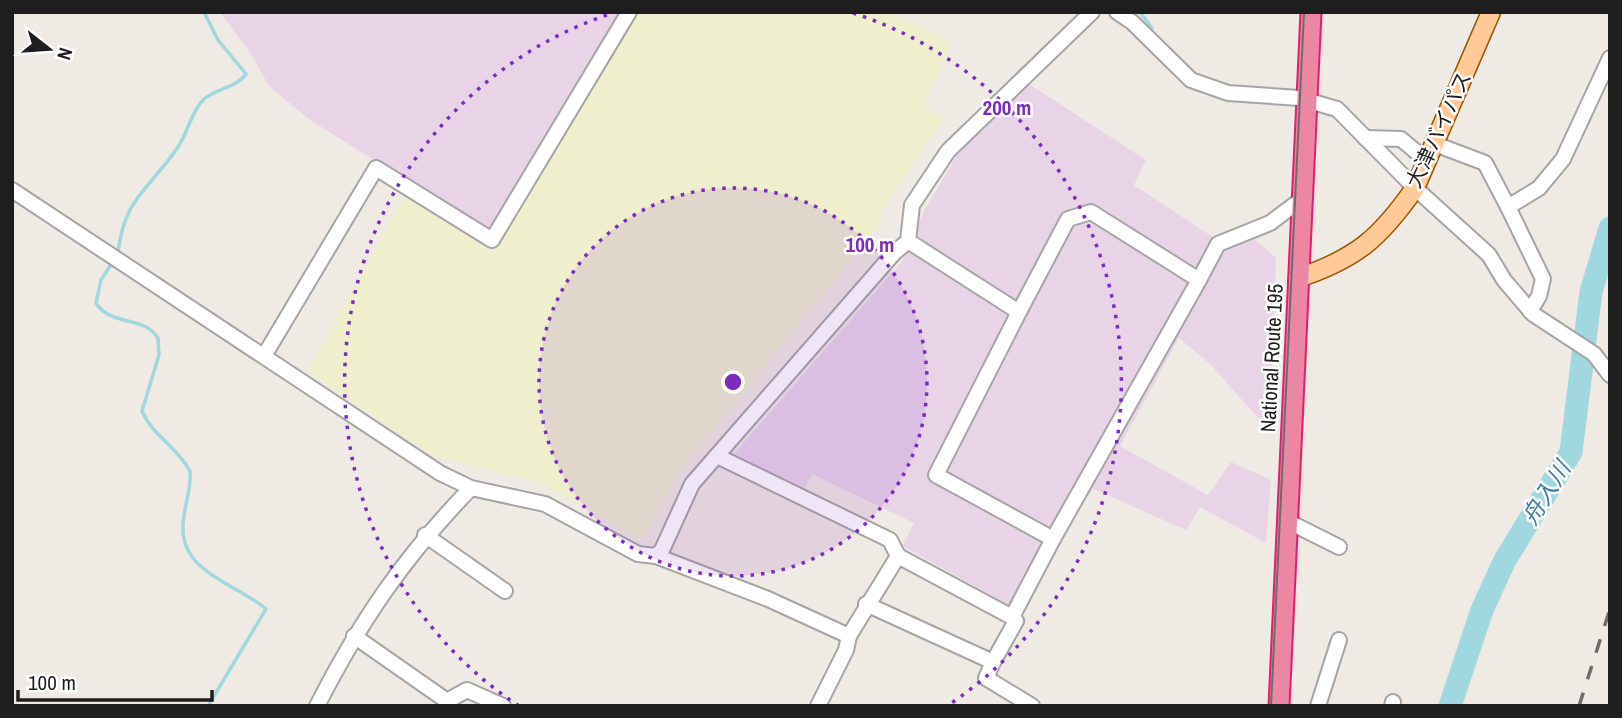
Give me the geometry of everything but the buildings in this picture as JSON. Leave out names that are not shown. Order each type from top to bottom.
[{"type":"highway","name":"National Route 195","points":[[1279,706],[1311,12]]},
{"type":"main road","name":"大津バイパス","points":[[1298,278],[1338,265],[1367,244],[1397,213],[1415,188],[1491,12]]},
{"type":"street","points":[[264,356],[376,167],[492,240],[629,12]]},
{"type":"street","points":[[656,556],[662,550],[692,484],[894,253],[908,241],[912,205],[948,151],[1092,12]]},
{"type":"street","points":[[1117,12],[1132,22],[1191,80],[1228,93],[1307,100],[1337,109],[1415,188],[1489,255],[1530,311],[1594,354],[1610,375]]},
{"type":"street","points":[[1508,207],[1539,188],[1563,159],[1610,58]]},
{"type":"street","points":[[1365,138],[1401,139],[1427,161]]},
{"type":"street","points":[[1435,144],[1485,163],[1543,279],[1539,296],[1530,311]]},
{"type":"street","points":[[12,190],[440,472],[471,488],[545,504],[638,554],[656,556],[768,599],[849,636]]},
{"type":"street","points":[[1012,617],[1218,244],[1270,223],[1302,199]]},
{"type":"street","points":[[1053,539],[936,475],[1068,219],[1091,212],[1199,280]]},
{"type":"street","points":[[908,241],[1019,312]]},
{"type":"street","points":[[717,456],[890,540],[898,555],[1012,617],[1016,621],[985,678],[1032,706]]},
{"type":"street","points":[[317,706],[354,636],[425,535],[471,488]]},
{"type":"street","points":[[1287,521],[1339,547]]},
{"type":"street","points":[[425,535],[505,591]]},
{"type":"street","points":[[818,706],[846,650],[849,636],[898,555]]},
{"type":"street","points":[[866,604],[993,662]]},
{"type":"street","points":[[354,636],[447,701],[467,690],[503,706]]},
{"type":"street","points":[[1318,706],[1339,640]]},
{"type":"shaded area","points":[[220,12],[620,12],[490,232],[310,120],[269,86],[251,54]]},
{"type":"shaded area","points":[[1029,84],[1146,160],[1134,185],[1225,245],[1253,238],[1276,258],[1270,409],[1261,421],[1210,364],[1179,338],[1120,446],[1208,495],[1231,462],[1271,480],[1266,543],[1200,507],[1186,530],[1078,482],[1010,606],[903,546],[914,523],[812,474],[805,488],[734,454],[903,260],[923,213],[957,155]]},
{"type":"green space","points":[[635,12],[888,12],[952,42],[924,106],[943,119],[883,208],[879,226],[681,470],[642,540],[541,483],[434,456],[307,371],[405,197],[492,251]]},
{"type":"waterway","points":[[118,253],[121,234],[132,206],[178,147],[200,104],[246,74],[218,40],[204,12]]},
{"type":"waterway","points":[[1140,12],[1152,28]]},
{"type":"waterway","name":"舟入川","points":[[1450,706],[1482,610],[1505,560],[1571,452],[1591,292],[1610,228]]},
{"type":"waterway","points":[[114,260],[101,280],[96,303],[110,315],[145,326],[158,338],[159,355],[142,411],[146,420],[179,455],[190,471],[183,523],[186,545],[203,568],[266,609],[208,706]]},
{"type":"tram line","points":[[1271,706],[1304,12]]},
{"type":"railway","points":[[1579,706],[1610,609]]}]
